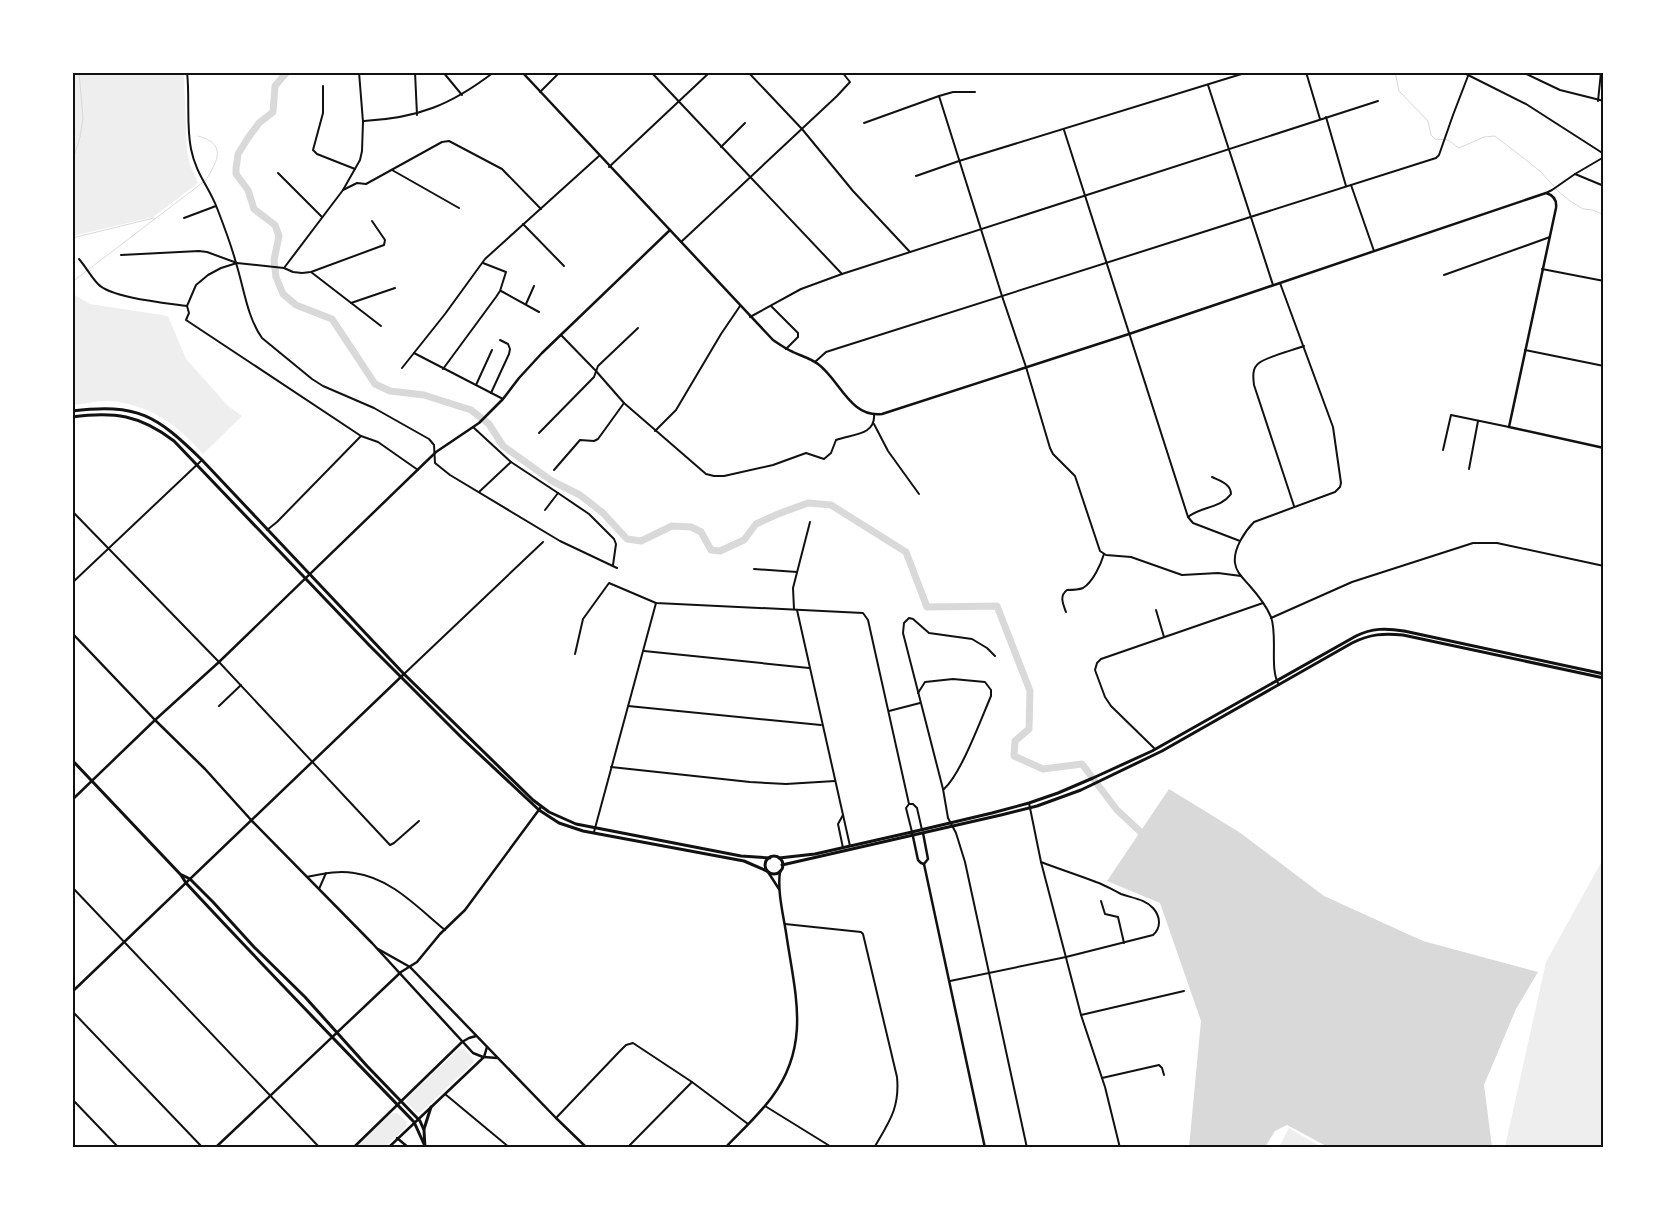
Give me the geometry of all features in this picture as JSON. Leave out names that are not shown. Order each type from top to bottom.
[{"type":"main road","points":[[72,411],[105,408],[139,413],[168,428],[202,460],[403,676]]},
{"type":"main road","points":[[72,417],[106,414],[122,415],[138,419],[164,433],[174,441],[305,578],[459,732],[540,808],[567,821],[595,831],[744,862],[774,874],[780,871],[782,865],[779,858]]},
{"type":"main road","points":[[922,832],[1029,803],[1100,776],[1155,749],[1359,634],[1372,630],[1404,630],[1604,674]]},
{"type":"main road","points":[[782,865],[1030,808],[1069,795],[1159,753],[1358,640],[1381,633],[1403,635],[1604,678]]},
{"type":"main road","points":[[1256,693],[1258,698]]},
{"type":"main road","points":[[72,760],[181,875],[186,883],[414,1122],[425,1146]]},
{"type":"main road","points":[[688,849],[770,858],[843,850]]},
{"type":"main road","points":[[767,871],[765,865],[770,858]]},
{"type":"main road","points":[[181,875],[190,879],[254,947],[305,997],[336,1033],[418,1119],[424,1130]]},
{"type":"main road","points":[[425,1146],[424,1130],[430,1107]]},
{"type":"street","points":[[187,72],[190,141],[194,163],[201,180],[216,206],[236,263],[251,317],[256,330],[262,338],[312,380],[374,408],[429,439],[434,445],[434,461],[436,465],[560,541],[618,568]]},
{"type":"street","points":[[284,268],[343,190],[360,160],[362,151],[362,122],[359,72]]},
{"type":"street","points":[[415,72],[417,114]]},
{"type":"street","points":[[443,72],[462,94]]},
{"type":"street","points":[[362,122],[388,120],[439,107],[494,72]]},
{"type":"street","points":[[522,72],[773,340],[786,349],[815,362],[826,371],[857,408],[874,414],[882,414],[1129,334],[1552,190],[1604,156],[1526,104],[1462,72]]},
{"type":"street","points":[[553,72],[556,76]]},
{"type":"street","points":[[540,92],[560,72]]},
{"type":"street","points":[[651,72],[842,274]]},
{"type":"street","points":[[610,167],[710,72]]},
{"type":"street","points":[[748,72],[802,129],[853,191],[910,252]]},
{"type":"street","points":[[681,242],[837,96],[850,82],[842,72]]},
{"type":"street","points":[[916,176],[1248,72]]},
{"type":"street","points":[[1306,72],[1320,119]]},
{"type":"street","points":[[1522,72],[1560,90],[1604,102]]},
{"type":"street","points":[[1598,101],[1601,72]]},
{"type":"street","points":[[815,362],[826,352],[1436,158],[1440,154],[1452,115],[1468,76]]},
{"type":"street","points":[[1208,85],[1272,285]]},
{"type":"street","points":[[323,86],[323,113],[313,150],[317,154],[355,169]]},
{"type":"street","points":[[864,123],[953,92],[975,92]]},
{"type":"street","points":[[940,96],[1051,452],[1074,474],[1099,548],[1104,554],[1131,557],[1182,575],[1218,573],[1241,576]]},
{"type":"street","points":[[750,317],[800,289],[842,274],[1378,101]]},
{"type":"street","points":[[1326,117],[1346,186]]},
{"type":"street","points":[[721,147],[745,123]]},
{"type":"street","points":[[1064,130],[1188,518],[1193,523],[1240,541]]},
{"type":"street","points":[[343,190],[357,183],[366,184],[442,142],[450,141],[502,169],[541,208]]},
{"type":"street","points":[[402,368],[485,259],[599,156]]},
{"type":"street","points":[[392,170],[459,208]]},
{"type":"street","points":[[278,173],[322,218]]},
{"type":"street","points":[[1575,174],[1604,186]]},
{"type":"street","points":[[1350,185],[1374,251]]},
{"type":"street","points":[[1508,427],[1557,204],[1553,197],[1546,192]]},
{"type":"street","points":[[184,218],[216,206]]},
{"type":"street","points":[[121,255],[199,251],[207,252],[236,263],[284,268],[296,273],[311,272],[384,245],[385,240],[372,221]]},
{"type":"street","points":[[523,224],[564,266]]},
{"type":"street","points":[[72,800],[155,720],[219,662],[434,455],[479,423],[561,335],[670,230]]},
{"type":"street","points":[[1444,275],[1550,237]]},
{"type":"street","points":[[79,259],[97,283],[113,294],[187,306]]},
{"type":"street","points":[[236,263],[221,268],[199,282],[193,289],[187,306],[189,313],[186,321],[361,436],[378,442],[418,470]]},
{"type":"street","points":[[443,369],[500,290],[506,272],[482,263]]},
{"type":"street","points":[[1542,269],[1604,281]]},
{"type":"street","points":[[311,272],[381,326]]},
{"type":"street","points":[[1279,685],[1276,681],[1271,618],[1264,603],[1241,576],[1234,560],[1240,541],[1254,522],[1335,492],[1341,483],[1332,427],[1280,283]]},
{"type":"street","points":[[526,304],[534,286]]},
{"type":"street","points":[[351,303],[395,288]]},
{"type":"street","points":[[500,290],[539,312]]},
{"type":"street","points":[[655,431],[676,410],[721,334],[740,306]]},
{"type":"street","points":[[771,306],[798,333],[798,337],[786,349]]},
{"type":"street","points":[[539,433],[594,377],[598,366],[638,328]]},
{"type":"street","points":[[561,335],[624,403],[706,474],[724,476],[773,465],[806,454],[824,459],[831,453],[836,440],[863,433],[874,424]]},
{"type":"street","points":[[491,393],[510,349],[508,344],[500,340]]},
{"type":"street","points":[[1294,506],[1254,385],[1253,374],[1256,366],[1263,360],[1304,346]]},
{"type":"street","points":[[476,385],[492,350]]},
{"type":"street","points":[[1525,350],[1604,366]]},
{"type":"street","points":[[413,352],[503,399]]},
{"type":"street","points":[[554,470],[580,440],[594,441],[598,439],[624,403]]},
{"type":"street","points":[[874,414],[874,424],[888,451],[919,494]]},
{"type":"street","points":[[1443,450],[1451,415],[1604,448]]},
{"type":"street","points":[[1469,469],[1478,421]]},
{"type":"street","points":[[473,427],[511,462],[589,514],[614,539],[616,544],[613,565]]},
{"type":"street","points":[[267,530],[361,436]]},
{"type":"street","points":[[72,583],[202,460]]},
{"type":"street","points":[[479,492],[511,462]]},
{"type":"street","points":[[1188,518],[1195,512],[1222,503],[1231,494],[1231,489],[1227,485],[1212,477]]},
{"type":"street","points":[[545,510],[558,493]]},
{"type":"street","points":[[72,511],[241,685],[390,845],[419,821]]},
{"type":"street","points":[[810,522],[793,588],[795,610],[850,848]]},
{"type":"street","points":[[72,992],[543,542]]},
{"type":"street","points":[[1271,618],[1352,582],[1473,543],[1497,543],[1604,566]]},
{"type":"street","points":[[1066,612],[1062,601],[1063,594],[1067,590],[1079,589],[1087,584],[1104,554]]},
{"type":"street","points":[[754,569],[796,572]]},
{"type":"street","points":[[575,654],[582,619],[608,583],[612,583],[656,603],[859,612],[864,614],[868,620],[910,804]]},
{"type":"street","points":[[595,831],[656,603]]},
{"type":"street","points":[[1159,753],[1107,702],[1095,667],[1101,660],[1264,603]]},
{"type":"street","points":[[1156,610],[1164,638]]},
{"type":"street","points":[[995,656],[987,648],[972,639],[928,633],[913,619],[909,618],[904,623],[903,633],[950,823],[960,844],[965,862],[1027,1148]]},
{"type":"street","points":[[72,633],[375,947],[473,1053],[483,1057],[498,1058]]},
{"type":"street","points":[[644,651],[809,668]]},
{"type":"street","points":[[918,694],[925,682],[953,679],[986,682],[991,690],[991,696],[961,763],[943,790]]},
{"type":"street","points":[[219,706],[241,685]]},
{"type":"street","points":[[889,711],[920,703]]},
{"type":"street","points":[[628,706],[821,725]]},
{"type":"street","points":[[611,767],[759,783],[786,784],[835,781]]},
{"type":"street","points":[[1029,803],[1041,862],[1081,1015],[1102,1078],[1120,1148]]},
{"type":"street","points":[[910,804],[914,804],[916,807],[922,832],[928,859],[924,864]]},
{"type":"street","points":[[910,804],[906,808],[918,860],[924,864],[986,1148]]},
{"type":"street","points":[[215,1148],[399,974],[417,962],[472,902],[540,808]]},
{"type":"street","points":[[843,815],[838,824],[843,850]]},
{"type":"street","points":[[950,981],[1066,957],[1153,936],[1158,931],[1160,926],[1159,920],[1153,908],[1146,903],[1041,862]]},
{"type":"street","points":[[767,871],[780,892]]},
{"type":"street","points":[[725,1148],[765,1106],[777,1090],[786,1074],[795,1050],[797,1013],[780,892],[780,871]]},
{"type":"street","points":[[307,877],[353,872],[387,883],[445,930]]},
{"type":"street","points":[[319,889],[326,874]]},
{"type":"street","points":[[72,887],[320,1148]]},
{"type":"street","points":[[1101,900],[1105,914],[1118,917],[1124,943]]},
{"type":"street","points":[[785,924],[861,932],[864,935],[897,1077],[898,1090],[892,1117],[874,1148]]},
{"type":"street","points":[[375,947],[410,967],[586,1148]]},
{"type":"street","points":[[1081,1015],[1184,991]]},
{"type":"street","points":[[72,1010],[202,1148]]},
{"type":"street","points":[[353,1148],[462,1042],[476,1036]]},
{"type":"street","points":[[556,1118],[619,1052],[630,1044],[636,1044],[692,1082],[748,1124]]},
{"type":"street","points":[[388,1148],[483,1057],[487,1047]]},
{"type":"street","points":[[1102,1078],[1159,1065],[1164,1075]]},
{"type":"street","points":[[627,1148],[692,1082]]},
{"type":"street","points":[[445,1094],[510,1148]]},
{"type":"street","points":[[72,1099],[119,1148]]},
{"type":"street","points":[[765,1106],[833,1148]]},
{"type":"street","points":[[397,1138],[409,1148]]},
{"type":"shaded area","points":[[72,73],[183,73],[187,151],[190,165],[198,183],[153,217],[73,236]]},
{"type":"shaded area","points":[[73,294],[90,304],[168,316],[186,359],[228,406],[242,416],[203,454],[183,433],[161,417],[136,406],[107,401],[73,405]]},
{"type":"shaded area","points":[[1169,789],[1239,832],[1324,896],[1423,941],[1538,972],[1516,1009],[1484,1085],[1492,1147],[1328,1147],[1287,1125],[1275,1131],[1265,1147],[1189,1147],[1201,1021],[1160,903],[1107,881]]},
{"type":"shaded area","points":[[1603,859],[1603,1147],[1505,1147],[1546,962]]},
{"type":"shaded area","points":[[459,1049],[464,1049],[474,1059],[473,1063],[421,1112],[416,1112],[406,1102],[407,1098]]},
{"type":"shaded area","points":[[392,1113],[397,1113],[407,1122],[406,1127],[385,1147],[355,1147]]},
{"type":"shaded area","points":[[1289,1128],[1321,1147],[1279,1147]]},
{"type":"waterway","points":[[72,163],[80,137],[83,118],[79,72]]},
{"type":"waterway","points":[[287,72],[275,86],[273,112],[259,123],[238,154],[236,174],[248,190],[254,209],[275,225],[279,236],[274,260],[276,277],[283,294],[296,305],[332,319],[375,384],[390,391],[424,395],[471,410],[489,424],[503,446],[552,481],[580,495],[603,513],[627,539],[641,541],[672,526],[691,527],[701,532],[711,550],[720,551],[744,540],[756,524],[778,514],[808,503],[831,505],[906,552],[927,607],[997,606],[1030,691],[1029,729],[1015,741],[1014,756],[1043,769],[1082,764],[1117,810],[1146,837]]},
{"type":"waterway","points":[[1395,72],[1399,91],[1428,121],[1431,135],[1435,139],[1448,140],[1459,148],[1484,137],[1495,136],[1540,171],[1570,201],[1583,209],[1593,210],[1604,215]]},
{"type":"waterway","points":[[72,282],[206,180],[214,166],[217,154],[216,148],[213,143],[198,136]]},
{"type":"waterway","points":[[72,238],[154,218]]}]
